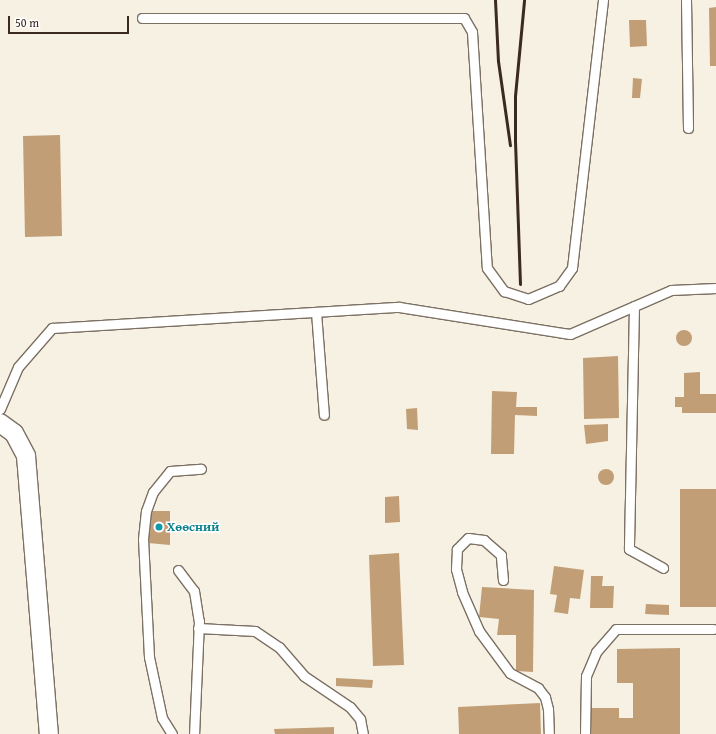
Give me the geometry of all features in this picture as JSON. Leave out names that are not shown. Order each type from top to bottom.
[{"type":"street","points":[[0,423],[14,433],[26,456],[49,734]]},
{"type":"lane","points":[[142,18],[464,18],[472,32],[488,268],[504,290],[528,299],[559,286],[572,268],[603,0]]},
{"type":"lane","points":[[686,0],[688,128]]},
{"type":"lane","points":[[0,409],[18,367],[52,328],[399,306],[570,334],[671,290],[716,288]]},
{"type":"lane","points":[[634,306],[629,549],[663,568]]},
{"type":"lane","points":[[316,312],[324,414]]},
{"type":"lane","points":[[172,734],[162,718],[149,657],[143,539],[146,511],[153,492],[170,471],[201,469]]},
{"type":"lane","points":[[503,580],[501,555],[484,540],[468,538],[457,549],[456,569],[462,592],[479,631],[510,673],[538,688],[545,697],[548,709],[549,734]]},
{"type":"lane","points":[[178,570],[194,591],[198,628],[194,734]]},
{"type":"lane","points":[[198,628],[255,632],[279,647],[304,676],[350,707],[360,719],[363,734]]},
{"type":"lane","points":[[585,734],[586,676],[596,652],[616,629],[713,629]]},
{"type":"building","points":[[716,7],[716,66],[710,66],[709,8]]},
{"type":"building","points":[[629,20],[646,20],[647,46],[630,47]]},
{"type":"building","points":[[633,78],[642,79],[640,98],[632,98]]},
{"type":"building","points":[[60,135],[62,236],[25,237],[23,136]]},
{"type":"building","points":[[684,330],[691,335],[692,338],[687,345],[684,346],[677,341],[676,338],[681,331]]},
{"type":"building","points":[[618,356],[619,418],[584,419],[583,358]]},
{"type":"building","points":[[700,372],[700,394],[716,394],[716,413],[682,413],[682,407],[675,407],[675,397],[684,397],[684,373]]},
{"type":"building","points":[[492,391],[517,392],[516,407],[537,407],[537,416],[515,415],[514,454],[491,454]]},
{"type":"building","points":[[417,408],[418,430],[407,429],[406,409]]},
{"type":"building","points":[[608,424],[608,441],[586,444],[584,425]]},
{"type":"building","points":[[606,469],[613,474],[614,477],[609,484],[606,485],[599,480],[598,477],[603,470]]},
{"type":"building","points":[[680,489],[716,489],[716,607],[680,607]]},
{"type":"building","points":[[399,496],[400,522],[385,523],[385,497]]},
{"type":"building","name":"Хөөсний","points":[[148,511],[170,511],[170,545],[148,543]]},
{"type":"building","points":[[399,553],[404,665],[373,666],[369,555]]},
{"type":"building","points":[[554,566],[584,570],[580,599],[570,598],[568,614],[554,612],[557,595],[550,594]]},
{"type":"building","points":[[591,576],[603,576],[602,586],[614,586],[613,608],[590,608]]},
{"type":"building","points":[[482,587],[534,590],[533,672],[516,671],[516,635],[497,635],[499,619],[479,617]]},
{"type":"building","points":[[646,604],[669,605],[669,615],[645,614]]},
{"type":"building","points":[[680,648],[680,734],[591,734],[591,708],[619,708],[619,718],[633,718],[633,683],[617,683],[617,649]]},
{"type":"building","points":[[336,678],[373,680],[372,688],[336,686]]},
{"type":"building","points":[[540,703],[541,734],[459,734],[458,707]]},
{"type":"building","points":[[334,727],[334,734],[275,734],[274,729]]},
{"type":"railway","points":[[495,0],[498,61],[510,145]]},
{"type":"railway","points":[[520,284],[515,96],[524,0]]},
{"type":"place","name":"Хөөсний","points":[[159,527]]}]
